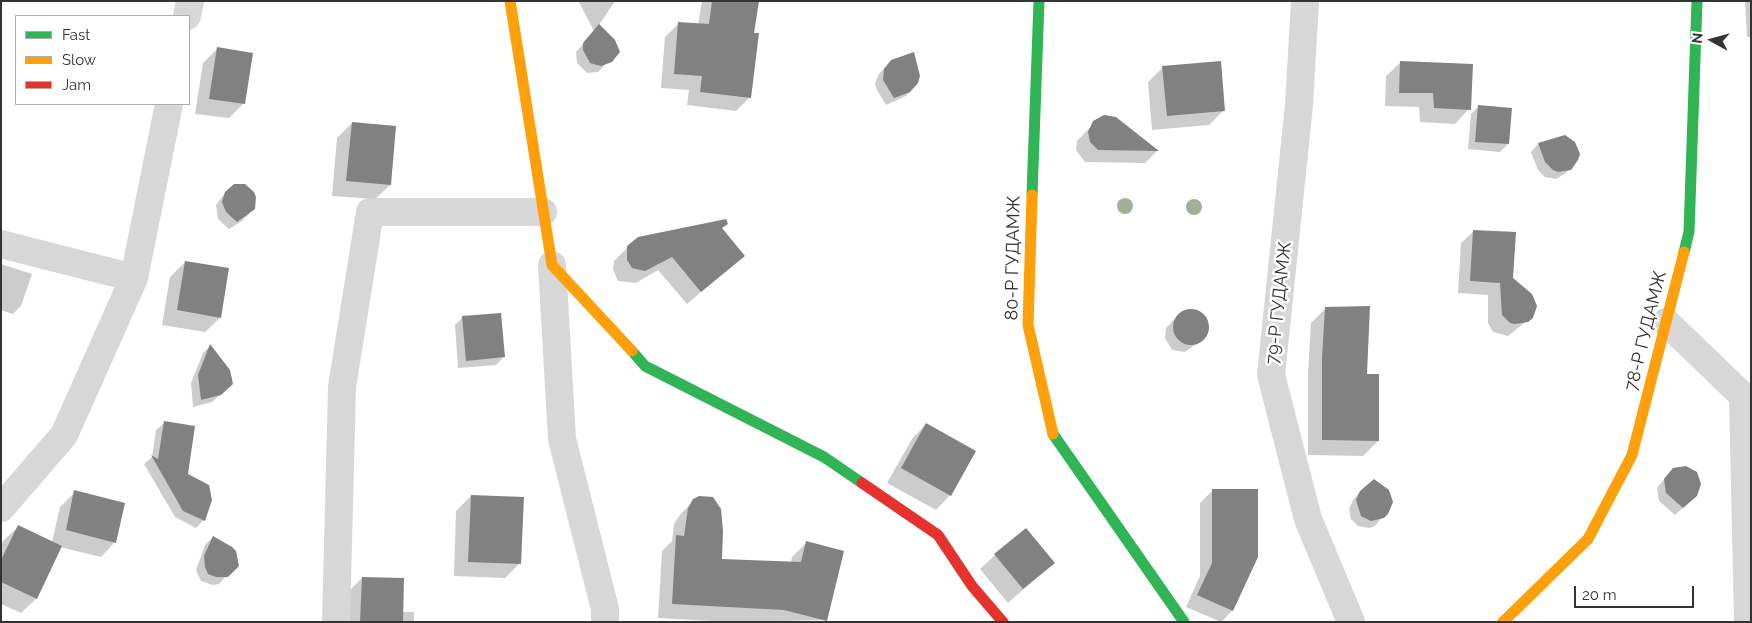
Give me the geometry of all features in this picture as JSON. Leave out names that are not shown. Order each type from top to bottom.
[{"type":"street","points":[[187,15],[190,1]]},
{"type":"street","points":[[510,1],[552,265],[562,439],[605,609],[605,622]]},
{"type":"street","name":"80-Р ГУДАМЖ","points":[[1039,1],[1028,325],[1053,435],[1184,622]]},
{"type":"street","name":"79-Р ГУДАМЖ","points":[[1305,1],[1299,105],[1271,375],[1308,518],[1351,622]]},
{"type":"street","name":"78-Р ГУДАМЖ","points":[[1502,622],[1588,539],[1632,455],[1689,232],[1697,1]]},
{"type":"street","points":[[1,508],[64,435],[134,278],[169,105]]},
{"type":"street","points":[[336,622],[342,387],[370,212],[543,212]]},
{"type":"street","points":[[1,244],[134,278]]},
{"type":"street","points":[[552,265],[645,366],[824,457],[938,534],[972,586],[1002,622]]},
{"type":"street","points":[[1666,322],[1743,396],[1748,622]]},
{"type":"building","points":[[712,1],[759,1],[754,33],[759,33],[751,98],[700,92],[702,76],[674,74],[678,22],[709,24]]},
{"type":"building","points":[[599,24],[615,40],[620,52],[612,62],[601,66],[590,63],[583,50],[583,43]]},
{"type":"building","points":[[217,47],[253,53],[245,104],[209,99]]},
{"type":"building","points":[[914,52],[920,76],[918,83],[910,92],[894,98],[883,80],[884,69],[891,60]]},
{"type":"building","points":[[1221,61],[1225,111],[1167,116],[1162,66]]},
{"type":"building","points":[[1400,61],[1473,64],[1471,110],[1434,108],[1433,93],[1399,93]]},
{"type":"building","points":[[1478,105],[1512,108],[1509,144],[1475,142]]},
{"type":"building","points":[[1104,115],[1116,117],[1159,151],[1098,150],[1090,142],[1088,132],[1093,121]]},
{"type":"building","points":[[352,122],[396,126],[391,185],[346,181]]},
{"type":"building","points":[[1565,135],[1575,142],[1580,154],[1571,170],[1558,172],[1545,162],[1538,143]]},
{"type":"building","points":[[234,184],[245,184],[254,192],[256,197],[255,209],[237,222],[226,212],[222,202],[225,192]]},
{"type":"building","points":[[726,219],[728,224],[722,228],[745,256],[701,292],[672,257],[645,271],[632,268],[627,260],[627,246],[638,237]]},
{"type":"building","points":[[1473,230],[1516,232],[1513,278],[1532,294],[1537,306],[1533,318],[1528,322],[1510,323],[1502,315],[1500,283],[1470,281]]},
{"type":"building","points":[[185,261],[229,268],[221,318],[177,310]]},
{"type":"building","points":[[1370,306],[1367,374],[1379,374],[1379,441],[1322,440],[1322,358],[1325,307]]},
{"type":"building","points":[[1191,309],[1198,310],[1204,314],[1208,320],[1208,334],[1204,340],[1198,344],[1191,345],[1184,344],[1178,340],[1174,334],[1173,327],[1174,320],[1178,314],[1184,310]]},
{"type":"building","points":[[501,313],[505,357],[466,361],[462,316]]},
{"type":"building","points":[[210,344],[230,370],[233,384],[221,395],[201,400],[198,375]]},
{"type":"building","points":[[164,421],[195,426],[188,474],[209,485],[212,500],[205,521],[183,511],[151,455],[158,459]]},
{"type":"building","points":[[926,423],[976,451],[951,496],[901,468]]},
{"type":"building","points":[[1686,466],[1697,472],[1701,484],[1697,496],[1683,508],[1666,493],[1664,479],[1673,468]]},
{"type":"building","points":[[1374,479],[1389,490],[1393,502],[1388,514],[1384,518],[1371,521],[1361,516],[1356,500],[1360,491]]},
{"type":"building","points":[[1212,489],[1258,489],[1258,557],[1233,611],[1197,595],[1212,563]]},
{"type":"building","points":[[74,490],[125,503],[116,543],[66,530]]},
{"type":"building","points":[[471,495],[524,497],[521,564],[468,562]]},
{"type":"building","points":[[699,496],[713,497],[721,509],[723,531],[722,559],[801,562],[806,541],[844,551],[827,621],[784,610],[672,604],[676,535],[684,536],[688,508],[693,499]]},
{"type":"building","points":[[18,525],[62,546],[37,599],[1,582],[1,560]]},
{"type":"building","points":[[1026,528],[1055,563],[1023,589],[994,554]]},
{"type":"building","points":[[213,536],[236,551],[239,566],[228,577],[216,577],[208,574],[205,567],[204,556]]},
{"type":"building","points":[[362,577],[404,578],[403,622],[360,622]]},
{"type":"traffic: fast","points":[[1032,195],[1039,1]]},
{"type":"traffic: fast","points":[[1684,252],[1689,232],[1697,1]]},
{"type":"traffic: fast","points":[[632,351],[645,366],[824,457],[862,483]]},
{"type":"traffic: fast","points":[[1053,434],[1184,622]]},
{"type":"traffic: slow","points":[[510,1],[552,265],[632,351]]},
{"type":"traffic: slow","points":[[1032,195],[1028,325],[1053,434]]},
{"type":"traffic: slow","points":[[1503,622],[1588,539],[1632,455],[1684,252]]},
{"type":"traffic: jam","points":[[862,483],[938,535],[972,586],[1003,622]]}]
